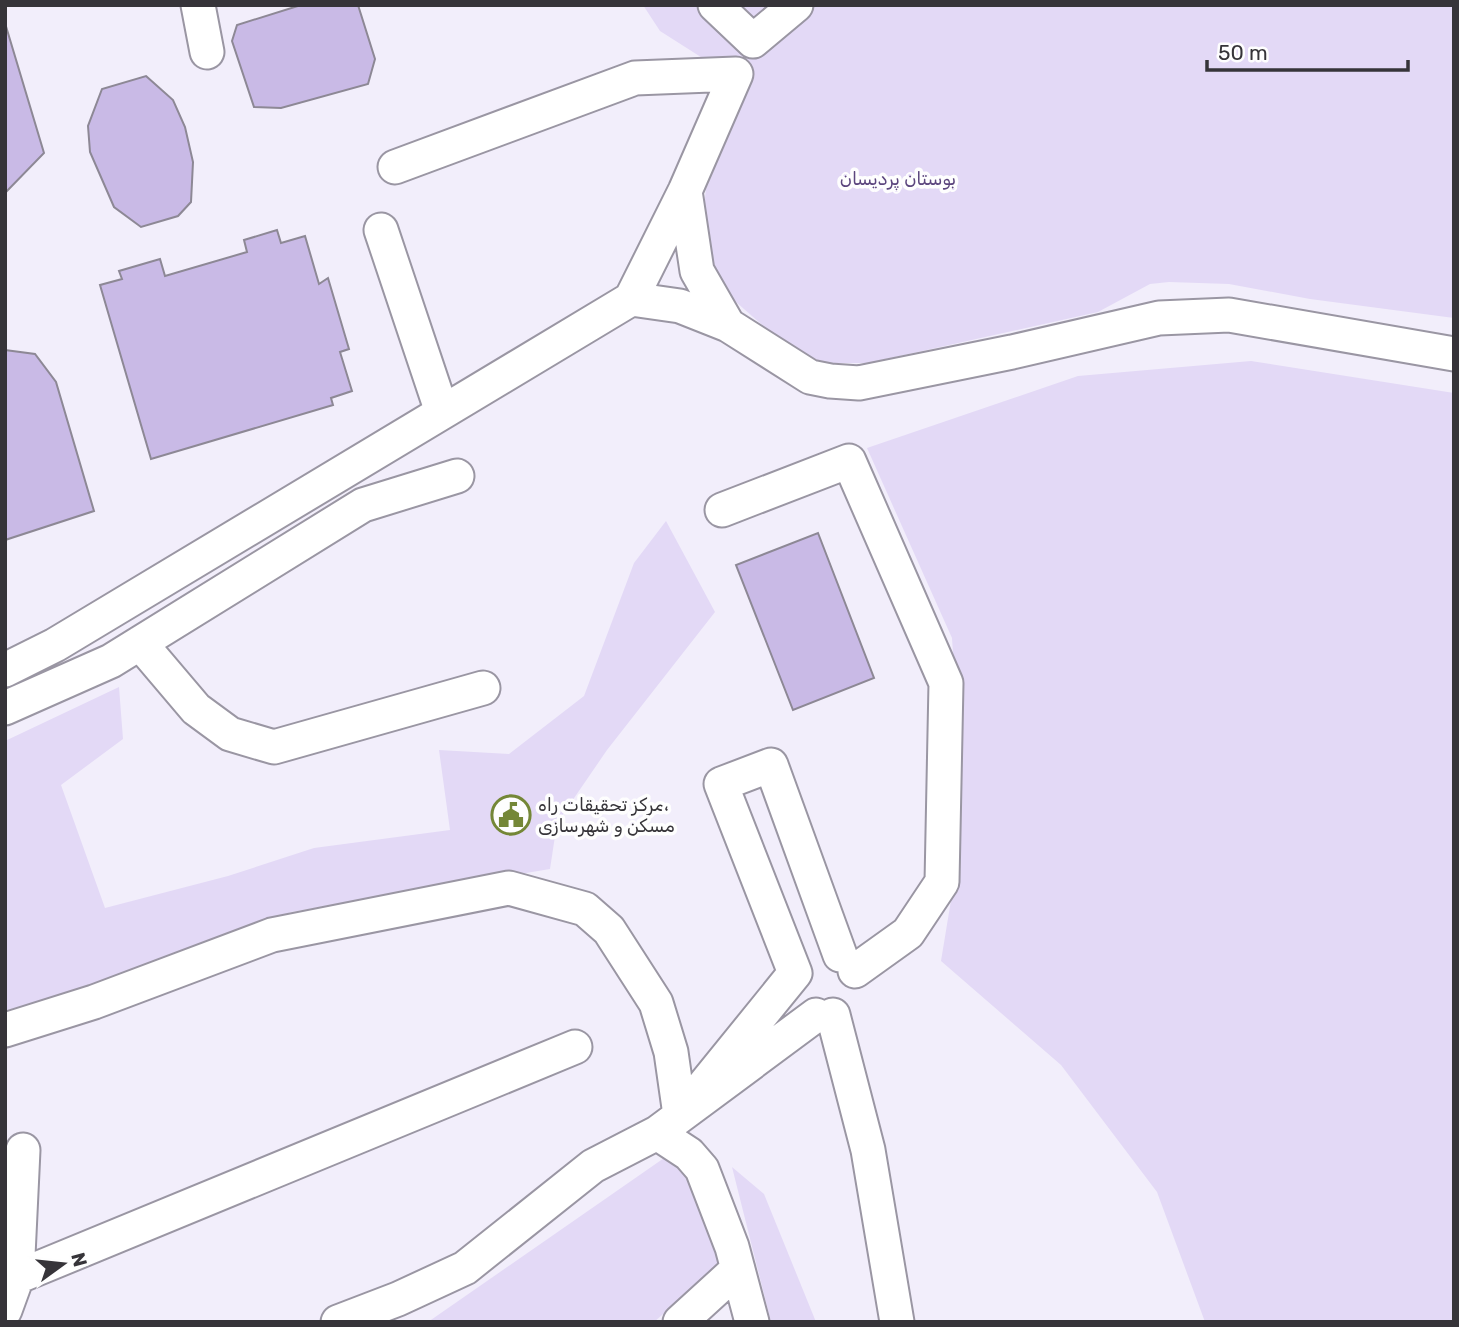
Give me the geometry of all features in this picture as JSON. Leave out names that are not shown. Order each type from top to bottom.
[{"type":"lane","points":[[198,5],[207,51]]},
{"type":"lane","points":[[715,5],[753,41],[796,5]]},
{"type":"lane","points":[[5,670],[55,645],[631,299],[685,191],[736,74],[635,78],[395,167]]},
{"type":"lane","points":[[685,191],[697,271],[728,325]]},
{"type":"lane","points":[[381,230],[442,412]]},
{"type":"lane","points":[[631,299],[680,306],[728,325],[810,377],[859,383],[1012,352],[1159,318],[1229,316],[1454,354]]},
{"type":"lane","points":[[722,510],[849,461],[946,683],[942,882],[908,933],[847,963]]},
{"type":"lane","points":[[5,708],[111,661],[363,505],[457,476]]},
{"type":"lane","points":[[141,643],[196,709],[230,734],[274,747],[483,688]]},
{"type":"lane","points":[[338,1322],[398,1299],[465,1268],[593,1166],[668,1124],[824,1015],[852,1001],[857,982],[847,963],[771,765],[722,783],[795,973],[794,993],[799,1003],[824,1015],[868,1150],[897,1322]]},
{"type":"lane","points":[[5,1030],[94,1002],[272,935],[509,888],[584,909],[609,930],[656,1003],[671,1052],[668,1124],[702,1169],[738,1269],[752,1322]]},
{"type":"lane","points":[[668,1124],[808,956],[830,951],[847,963]]},
{"type":"lane","points":[[16,1277],[575,1047]]},
{"type":"lane","points":[[5,1310],[16,1277],[23,1150]]},
{"type":"lane","points":[[680,1322],[738,1269]]},
{"type":"green space","name":"بوستان پردیسان","points":[[643,5],[1454,5],[1454,318],[1310,299],[1229,284],[1169,282],[1150,284],[1098,312],[868,363],[820,363],[794,353],[736,302],[717,275],[707,243],[703,215],[706,189],[748,87],[660,31]]},
{"type":"green space","points":[[1251,361],[1454,393],[1454,1322],[1205,1322],[1157,1192],[1061,1065],[941,961],[954,882],[962,787],[952,638],[867,448],[1078,376]]},
{"type":"green space","points":[[666,521],[715,612],[607,750],[557,823],[550,869],[291,912],[191,955],[5,1011],[5,741],[119,687],[123,739],[61,785],[105,908],[228,876],[314,848],[450,830],[439,750],[509,754],[584,696],[634,563]]},
{"type":"green space","points":[[667,1156],[692,1176],[727,1258],[654,1322],[428,1322]]},
{"type":"green space","points":[[732,1167],[764,1194],[816,1322],[771,1322]]},
{"type":"building","points":[[301,5],[358,5],[375,59],[368,84],[281,108],[254,107],[232,41],[237,25]]},
{"type":"building","points":[[5,23],[44,153],[5,193]]},
{"type":"building","points":[[146,76],[173,100],[185,127],[193,162],[191,202],[178,216],[141,227],[114,207],[90,152],[88,126],[102,89]]},
{"type":"building","points":[[277,230],[281,243],[305,236],[319,284],[328,278],[349,349],[340,352],[352,391],[331,398],[333,405],[151,459],[100,285],[122,279],[119,271],[160,259],[165,276],[247,252],[244,240]]},
{"type":"building","points":[[5,350],[35,354],[56,382],[94,511],[5,540]]},
{"type":"building","points":[[818,533],[874,678],[793,710],[736,565]]},
{"type":"place","name":"مرکز تحقیقات راه، مسکن و شهرسازی","points":[[511,815]]}]
